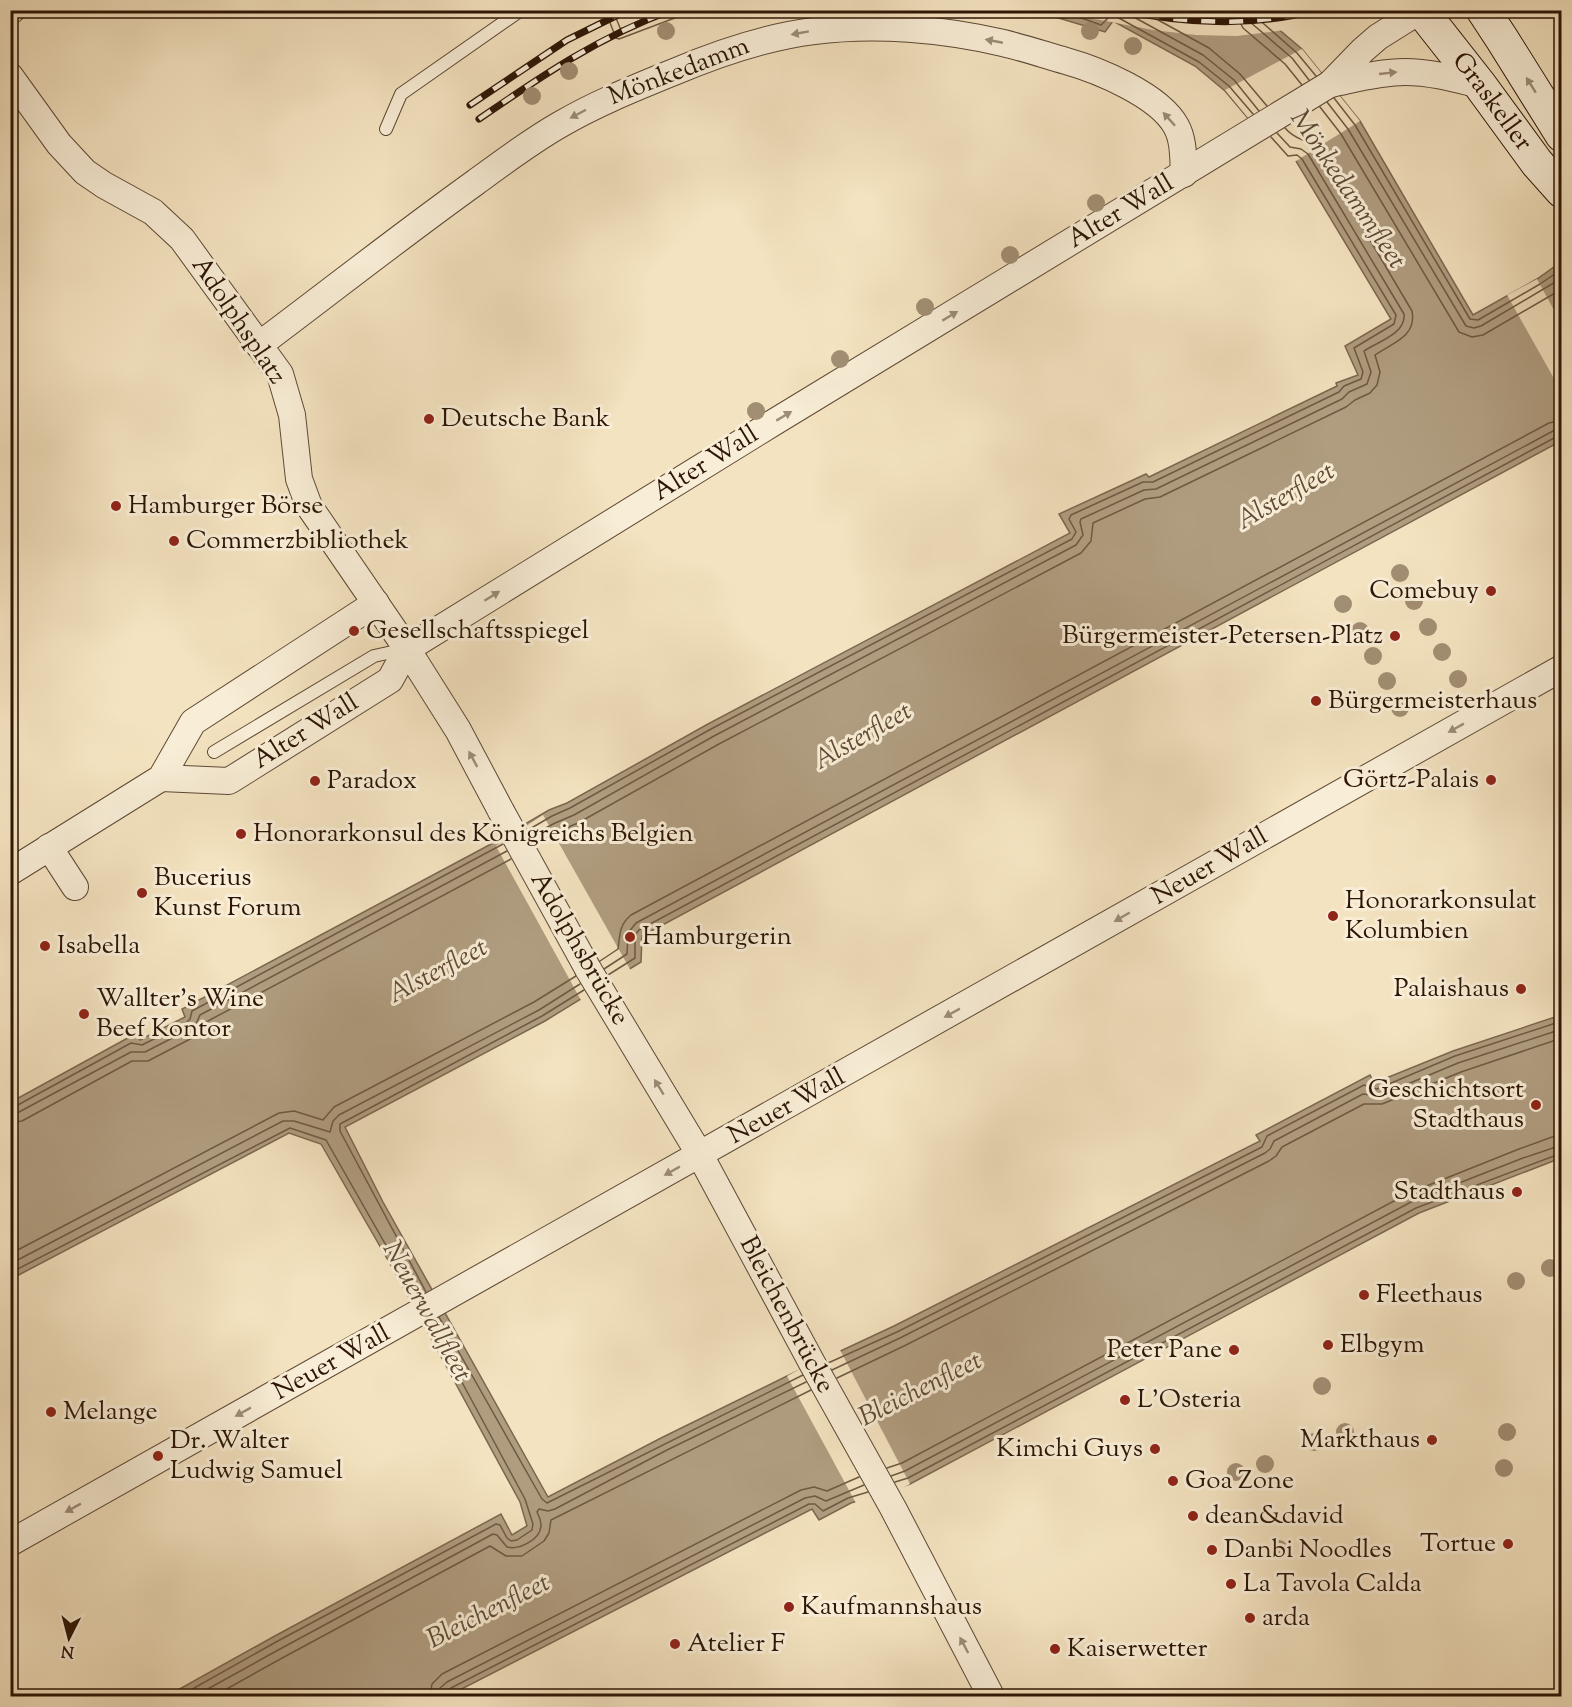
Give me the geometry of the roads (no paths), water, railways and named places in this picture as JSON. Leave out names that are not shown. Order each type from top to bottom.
[{"type":"main road","name":"Graskeller","points":[[1421,10],[1562,191]]},
{"type":"main road","name":"Graskeller","points":[[1482,10],[1562,135]]},
{"type":"street","points":[[1330,84],[1378,37],[1421,10]]},
{"type":"street","name":"Mönkedamm","points":[[259,345],[417,224],[559,124],[603,101],[706,59],[762,40],[783,36],[860,28],[908,29],[956,34],[1002,43],[1078,64],[1113,78],[1143,95],[1166,114],[1176,126],[1183,147],[1184,174]]},
{"type":"street","points":[[1330,84],[1381,74],[1407,72],[1443,76],[1480,85]]},
{"type":"street","name":"Adolphsplatz","points":[[10,76],[71,159],[104,185],[153,212],[182,239],[280,374],[292,415],[299,478],[309,506],[407,649]]},
{"type":"street","name":"Alter Wall","points":[[161,778],[229,781],[390,680],[407,649],[776,421],[1330,84]]},
{"type":"street","points":[[10,872],[161,778],[193,722],[376,603]]},
{"type":"street","name":"Adolphsbrücke","points":[[407,649],[458,730],[588,969],[700,1155]]},
{"type":"street","name":"Neuer Wall","points":[[10,1543],[1562,668]]},
{"type":"street","points":[[49,847],[75,887]]},
{"type":"street","name":"Bleichenbrücke","points":[[700,1155],[991,1696]]},
{"type":"lane","points":[[386,129],[401,93],[521,10]]},
{"type":"lane","points":[[214,752],[374,656],[407,649]]},
{"type":"water","points":[[1035,11],[1257,11],[1302,49],[1360,121],[1473,315],[1537,279],[1561,262],[1561,441],[642,936],[641,962],[545,1021],[345,1127],[383,1202],[548,1497],[661,1438],[894,1326],[1260,1141],[1256,1135],[1370,1075],[1374,1083],[1453,1051],[1561,1015],[1561,1158],[1419,1213],[910,1484],[851,1503],[819,1520],[812,1509],[448,1696],[167,1696],[501,1514],[512,1535],[527,1526],[520,1502],[400,1281],[321,1144],[289,1133],[11,1279],[11,1102],[135,1034],[140,1040],[185,1017],[182,1009],[493,843],[549,810],[567,803],[708,724],[1070,533],[1059,514],[1146,474],[1149,477],[1337,386],[1336,383],[1358,375],[1345,346],[1391,319],[1296,161],[1257,129],[1225,91],[1195,66],[1113,21],[1105,32]]},
{"type":"railway","points":[[470,105],[567,40],[628,10]]},
{"type":"railway","points":[[479,119],[572,58],[620,32],[672,10]]},
{"type":"railway","points":[[1118,10],[1168,18],[1217,22],[1291,16],[1316,10]]},
{"type":"place","name":"Deutsche Bank","points":[[429,419]]},
{"type":"place","name":"Hamburger Börse","points":[[116,506]]},
{"type":"place","name":"Commerzbibliothek","points":[[174,541]]},
{"type":"place","name":"Comebuy","points":[[1491,591]]},
{"type":"place","name":"Gesellschaftsspiegel","points":[[354,631]]},
{"type":"place","name":"Bürgermeister-Petersen-Platz","points":[[1395,636]]},
{"type":"place","name":"Bürgermeisterhaus","points":[[1316,701]]},
{"type":"place","name":"Görtz-Palais","points":[[1491,780]]},
{"type":"place","name":"Paradox","points":[[315,781]]},
{"type":"place","name":"Honorarkonsul des Königreichs Belgien","points":[[241,834]]},
{"type":"place","name":"Bucerius Kunst Forum","points":[[142,893]]},
{"type":"place","name":"Honorarkonsulat Kolumbien","points":[[1333,916]]},
{"type":"place","name":"Hamburgerin","points":[[630,937]]},
{"type":"place","name":"Isabella","points":[[45,946]]},
{"type":"place","name":"Palaishaus","points":[[1521,989]]},
{"type":"place","name":"Wallter's Wine Beef Kontor","points":[[84,1014]]},
{"type":"place","name":"Geschichtsort Stadthaus","points":[[1536,1105]]},
{"type":"place","name":"Stadthaus","points":[[1517,1192]]},
{"type":"place","name":"Fleethaus","points":[[1364,1295]]},
{"type":"place","name":"Elbgym","points":[[1328,1345]]},
{"type":"place","name":"Peter Pane","points":[[1234,1350]]},
{"type":"place","name":"L'Osteria","points":[[1125,1400]]},
{"type":"place","name":"Melange","points":[[51,1412]]},
{"type":"place","name":"Markthaus","points":[[1432,1440]]},
{"type":"place","name":"Kimchi Guys","points":[[1155,1449]]},
{"type":"place","name":"Dr. Walter Ludwig Samuel","points":[[158,1456]]},
{"type":"place","name":"Goa Zone","points":[[1173,1481]]},
{"type":"place","name":"dean&david","points":[[1193,1516]]},
{"type":"place","name":"Tortue","points":[[1508,1544]]},
{"type":"place","name":"Danbi Noodles","points":[[1212,1550]]},
{"type":"place","name":"La Tavola Calda","points":[[1231,1584]]},
{"type":"place","name":"Kaufmannshaus","points":[[789,1607]]},
{"type":"place","name":"arda","points":[[1250,1618]]},
{"type":"place","name":"Atelier F","points":[[675,1644]]},
{"type":"place","name":"Kaiserwetter","points":[[1055,1649]]},
{"type":"water label","name":"Mönkedammfleet","points":[[1347,190]]},
{"type":"water label","name":"Alsterfleet","points":[[1286,497]]},
{"type":"water label","name":"Alsterfleet","points":[[863,737]]},
{"type":"water label","name":"Alsterfleet","points":[[438,972]]},
{"type":"water label","name":"Neuerwallfleet","points":[[426,1312]]},
{"type":"water label","name":"Bleichenfleet","points":[[921,1390]]},
{"type":"water label","name":"Bleichenfleet","points":[[489,1612]]}]
